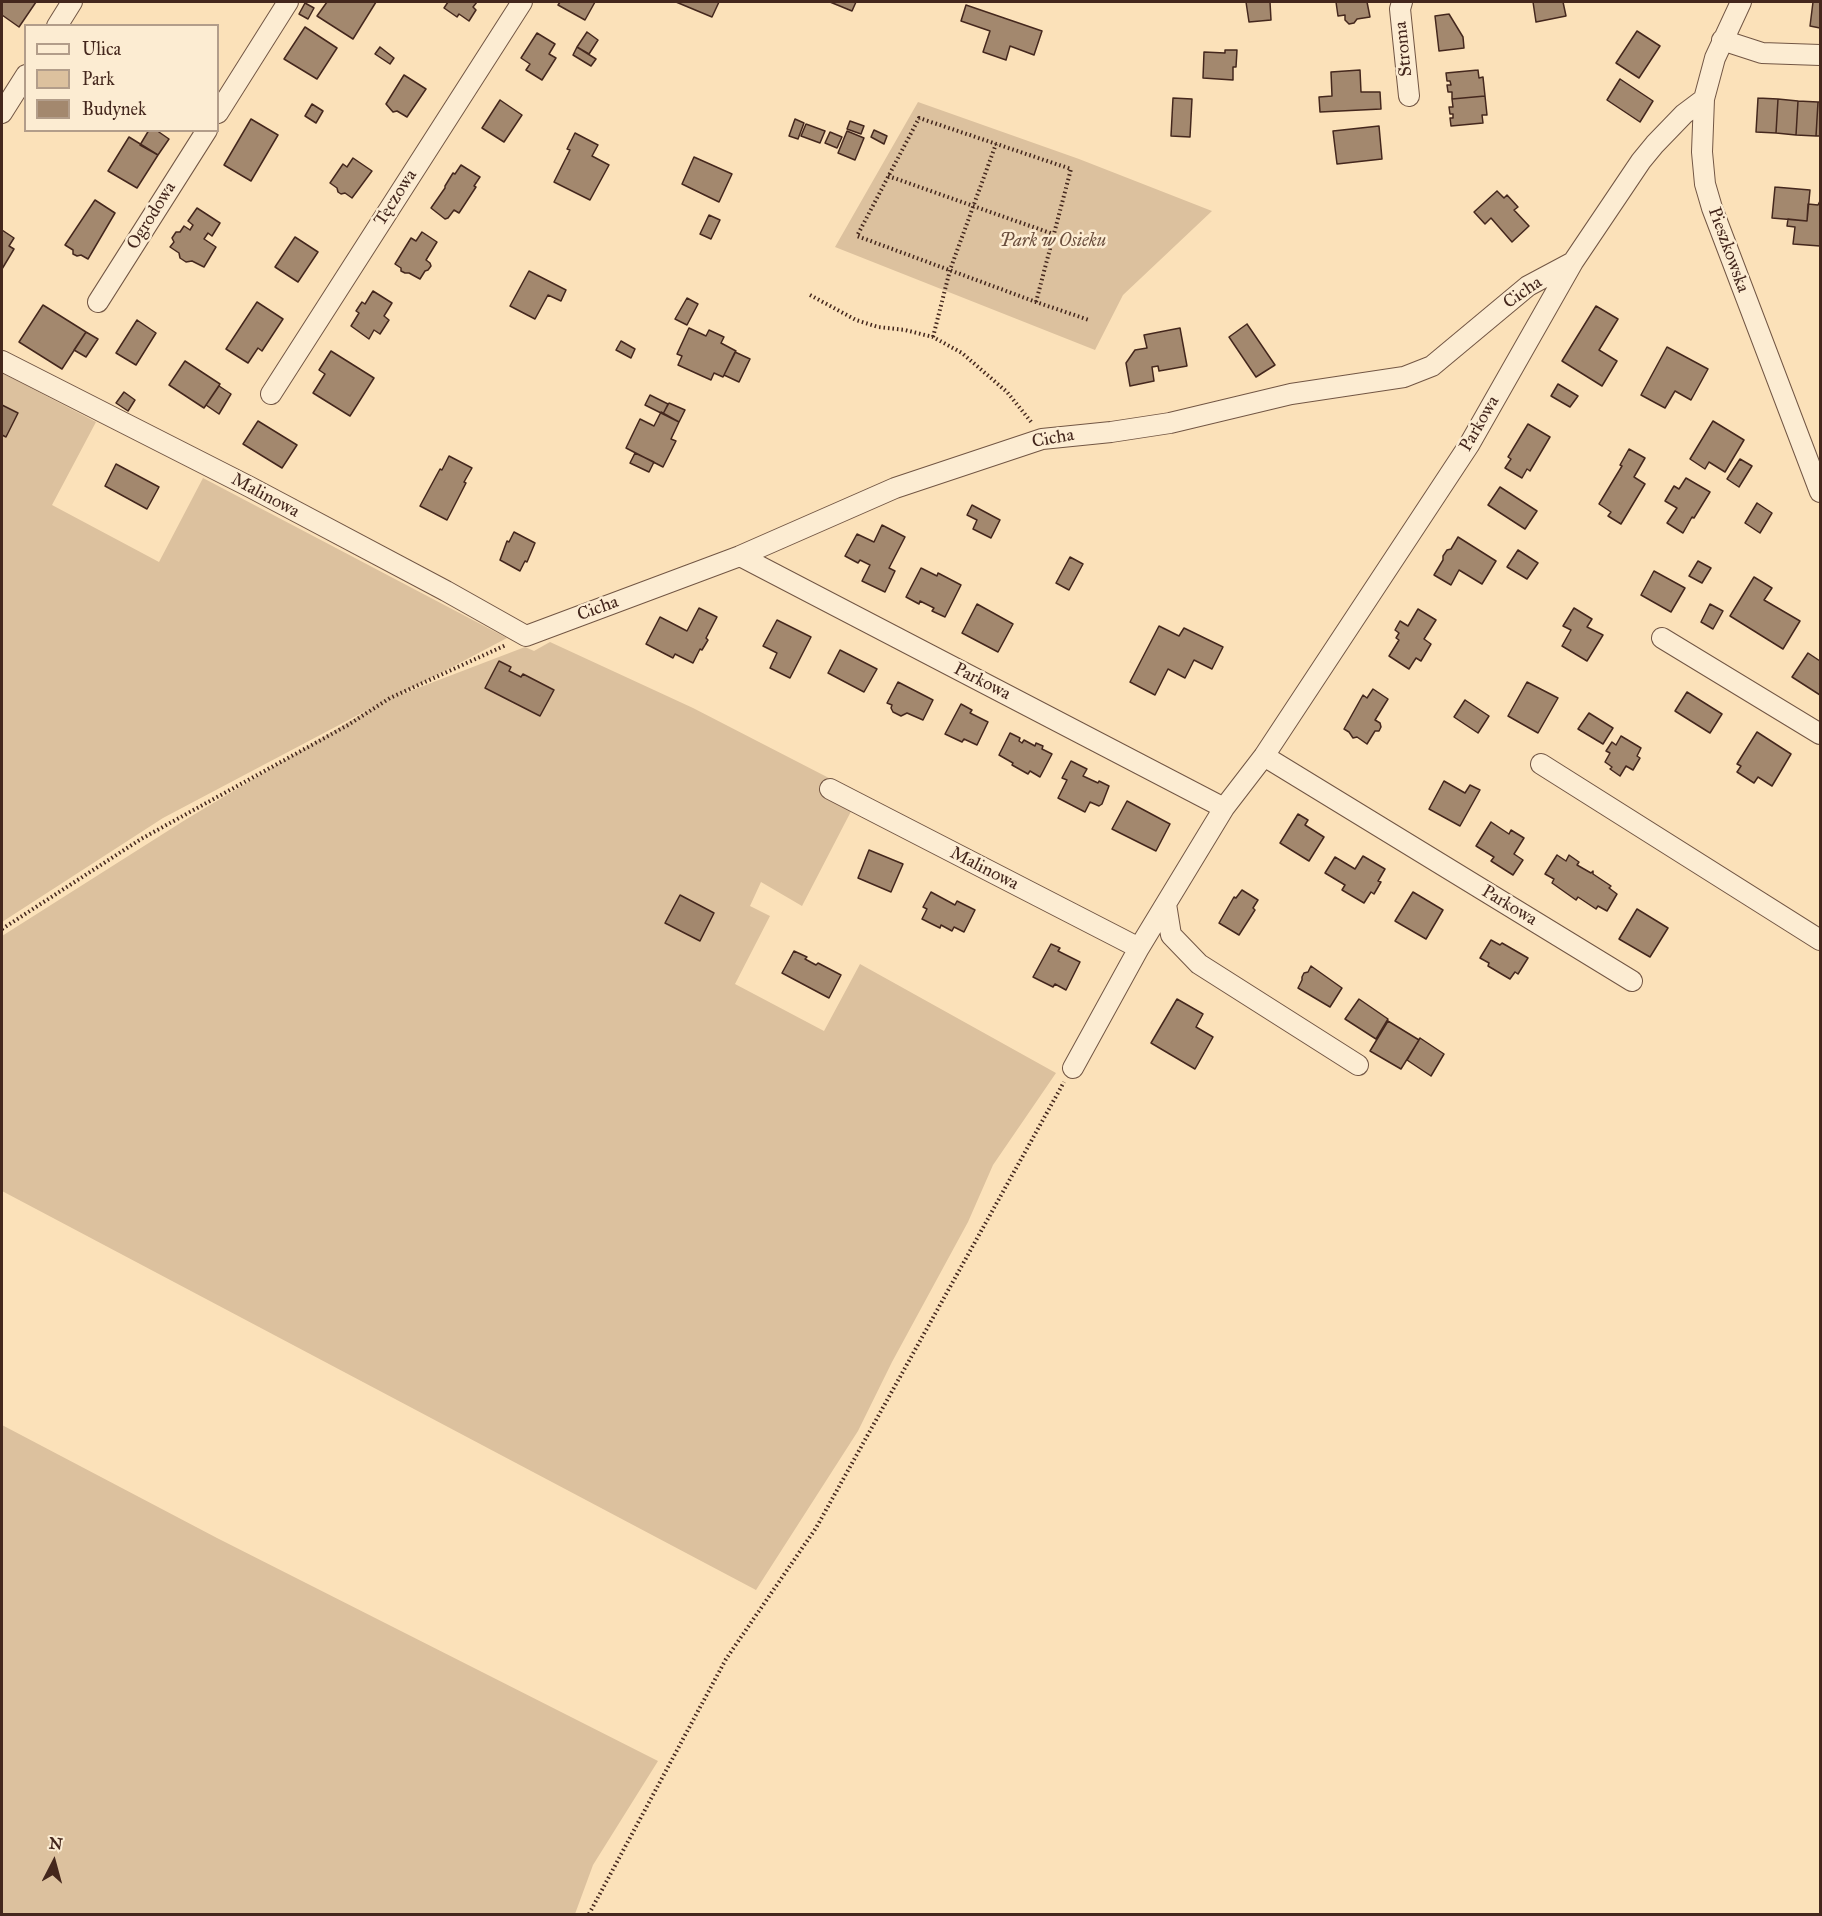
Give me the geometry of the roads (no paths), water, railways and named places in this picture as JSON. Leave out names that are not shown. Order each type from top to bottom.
[{"type":"street","points":[[58,24],[72,2]]},
{"type":"street","points":[[219,111],[288,2]]},
{"type":"street","name":"Tęczowa","points":[[271,394],[522,2]]},
{"type":"street","name":"Stroma","points":[[1402,2],[1400,9],[1409,96]]},
{"type":"street","name":"Pieszkowska","points":[[1739,2],[1715,58],[1704,99],[1702,152],[1705,184],[1712,208],[1821,492]]},
{"type":"street","points":[[1722,40],[1762,53],[1821,55]]},
{"type":"street","points":[[2,113],[24,78]]},
{"type":"street","name":"Parkowa","points":[[1072,1068],[1139,948],[1224,808],[1264,756],[1469,445],[1573,262],[1641,161],[1684,114],[1704,99]]},
{"type":"street","name":"Ogrodowa","points":[[98,302],[206,132]]},
{"type":"street","name":"Cicha","points":[[526,636],[740,556],[895,488],[1042,439],[1170,423],[1291,394],[1404,377],[1432,366],[1528,286],[1573,262]]},
{"type":"street","name":"Malinowa","points":[[2,361],[260,492],[526,636]]},
{"type":"street","name":"Parkowa","points":[[740,556],[1224,808]]},
{"type":"street","points":[[1662,638],[1821,734]]},
{"type":"street","name":"Parkowa","points":[[1264,756],[1632,981]]},
{"type":"street","points":[[1541,764],[1821,940]]},
{"type":"street","name":"Malinowa","points":[[830,789],[1139,948]]},
{"type":"street","points":[[1166,904],[1171,935],[1199,964],[1358,1065]]},
{"type":"park label","name":"Park w Osieku","points":[[1053,242]]}]
